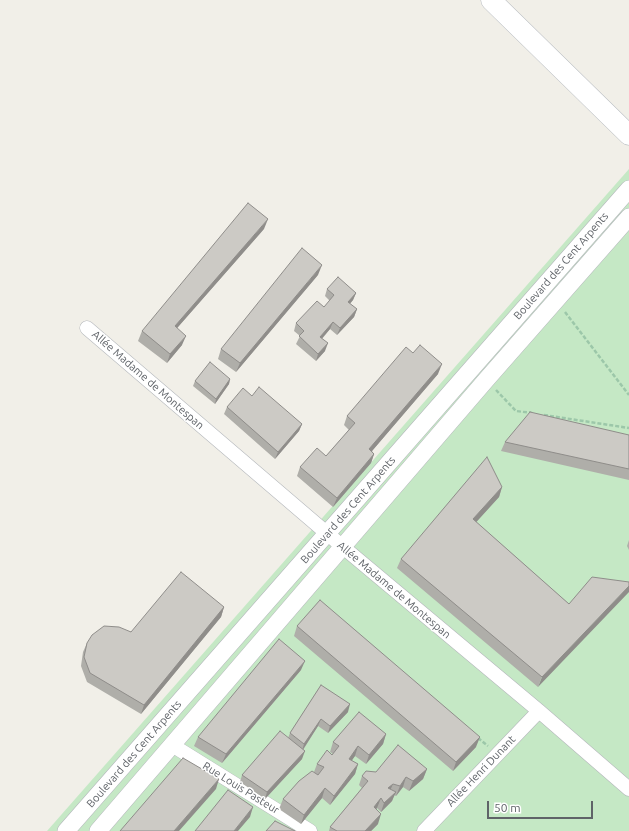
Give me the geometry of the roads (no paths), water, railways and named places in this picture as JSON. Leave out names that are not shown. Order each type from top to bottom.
[{"type":"main road","points":[[491,0],[629,135]]},
{"type":"street","name":"Boulevard des Cent Arpents","points":[[66,831],[629,189]]},
{"type":"street","name":"Boulevard des Cent Arpents","points":[[98,831],[486,380],[629,217]]},
{"type":"street","name":"Allée Madame de Montespan","points":[[87,328],[629,789]]},
{"type":"street","name":"Allée Henri Dunant","points":[[424,831],[539,711]]},
{"type":"street","name":"Rue Louis Pasteur","points":[[172,745],[310,831]]}]
